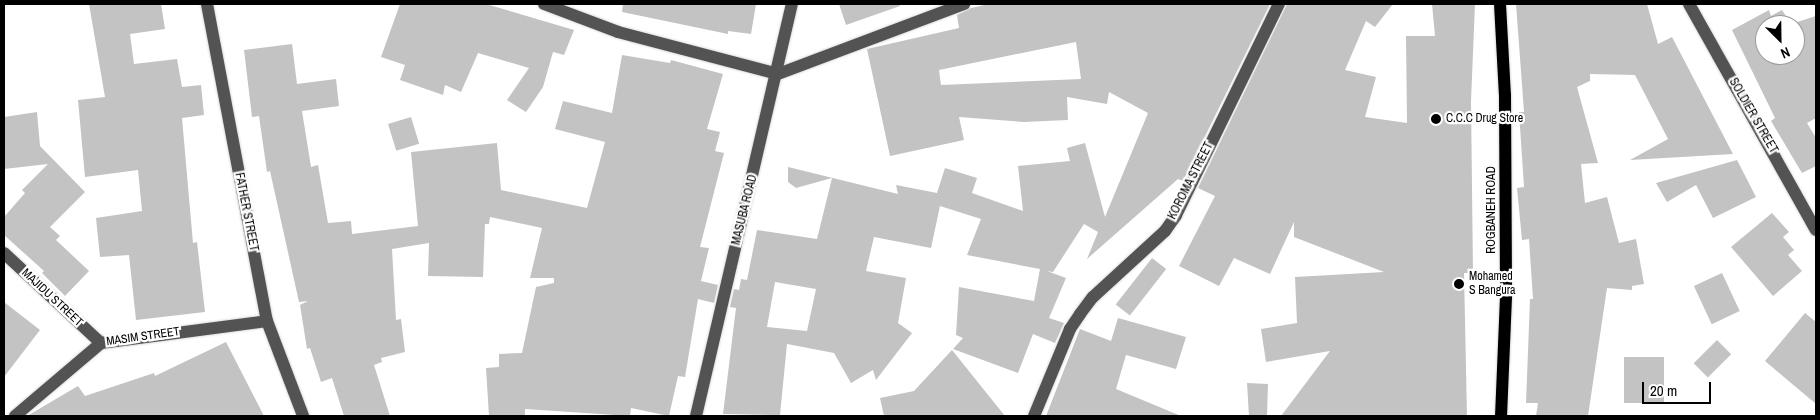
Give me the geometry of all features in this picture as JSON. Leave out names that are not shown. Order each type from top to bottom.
[{"type":"main road","name":"ROGBANEH ROAD","points":[[1500,4],[1505,95],[1506,297],[1501,416]]},
{"type":"street","name":"FATHER STREET","points":[[207,4],[267,321],[303,416]]},
{"type":"street","points":[[544,4],[618,32],[778,74],[964,4]]},
{"type":"street","name":"MASUBA ROAD","points":[[696,416],[778,74],[792,4]]},
{"type":"street","name":"KOROMA STREET","points":[[1034,416],[1070,329],[1080,314],[1093,296],[1165,231],[1176,215],[1279,4]]},
{"type":"street","name":"SOLDIER STREET","points":[[1690,4],[1816,230]]},
{"type":"street","name":"MAJIDU STREET","points":[[4,253],[101,342]]},
{"type":"street","name":"MASIM STREET","points":[[15,416],[101,342],[267,321]]},
{"type":"building","points":[[89,4],[161,4],[165,29],[130,34],[134,64],[177,59],[182,87],[201,85],[204,115],[182,118],[193,243],[197,242],[205,312],[136,320],[129,255],[100,257],[96,218],[142,211],[138,170],[85,177],[78,100],[105,97]]},
{"type":"building","points":[[400,4],[486,4],[574,30],[564,55],[553,52],[543,87],[526,112],[507,100],[529,68],[478,53],[461,92],[445,85],[443,95],[400,80],[405,65],[381,57]]},
{"type":"building","points":[[623,4],[756,4],[751,34],[728,31],[728,34],[622,12]]},
{"type":"building","points":[[839,4],[899,4],[900,6],[846,25]]},
{"type":"building","points":[[989,4],[1270,4],[1183,181],[1178,179],[1087,259],[1098,232],[1084,224],[1053,272],[1047,271],[1066,278],[1049,318],[1064,323],[1055,343],[1033,334],[1018,373],[953,349],[963,338],[956,335],[959,287],[1034,301],[1040,269],[967,255],[981,219],[940,206],[931,248],[874,237],[866,271],[906,278],[898,323],[912,333],[876,380],[873,370],[851,383],[834,353],[787,344],[780,415],[723,414],[736,308],[730,307],[734,289],[739,290],[741,279],[747,280],[757,230],[817,239],[832,178],[796,188],[788,182],[788,167],[898,194],[896,185],[937,193],[945,168],[977,178],[972,193],[1023,211],[1018,166],[1070,161],[1067,148],[1085,143],[1105,217],[1148,113],[1109,92],[1107,104],[1067,97],[1068,120],[1024,122],[959,117],[964,140],[890,156],[867,49],[959,28],[957,15],[971,8]],"holes":[[[1076,42],[1081,79],[941,85],[939,70]],[[775,282],[816,289],[807,331],[767,327]]]},
{"type":"building","points":[[1287,4],[1393,4],[1375,27],[1366,21],[1345,70],[1376,77],[1365,117],[1407,123],[1406,36],[1435,36],[1432,4],[1475,4],[1471,101],[1473,273],[1464,273],[1467,416],[1281,416],[1330,351],[1266,362],[1261,329],[1297,323],[1295,277],[1384,272],[1294,237],[1294,222],[1270,274],[1234,258],[1219,286],[1179,266],[1215,196],[1198,188]]},
{"type":"building","points":[[1516,4],[1647,4],[1658,44],[1672,37],[1733,154],[1630,160],[1668,139],[1635,75],[1590,74],[1590,81],[1577,87],[1598,163],[1581,164],[1585,203],[1607,197],[1619,243],[1636,239],[1644,284],[1632,286],[1632,290],[1607,288],[1588,416],[1536,416],[1538,403],[1526,403],[1530,299],[1533,299],[1529,239],[1522,240],[1517,188],[1524,187],[1519,112],[1524,112]]},
{"type":"building","points":[[1769,10],[1771,15],[1760,15]]},
{"type":"building","points":[[1782,10],[1785,15],[1773,15]]},
{"type":"building","points":[[1816,16],[1816,118],[1807,123],[1816,138],[1816,166],[1802,173],[1771,121],[1775,118],[1732,30],[1755,18],[1755,65],[1805,65],[1805,20]]},
{"type":"building","points":[[292,44],[297,84],[336,79],[339,106],[302,111],[311,167],[318,165],[328,223],[351,221],[352,234],[418,226],[411,152],[497,143],[501,190],[587,208],[605,142],[555,129],[563,101],[612,113],[622,55],[670,63],[671,60],[723,74],[707,129],[720,132],[715,151],[724,153],[700,247],[709,248],[701,281],[718,285],[714,303],[698,299],[685,377],[678,376],[669,416],[631,408],[630,416],[525,409],[525,415],[489,416],[486,368],[499,367],[499,354],[522,353],[536,287],[554,283],[554,278],[530,278],[542,228],[490,217],[489,224],[485,224],[483,277],[428,276],[429,243],[392,249],[396,320],[401,319],[405,352],[381,358],[382,362],[374,365],[390,416],[344,416],[332,378],[321,382],[310,348],[307,349],[300,305],[308,301],[299,302],[270,171],[267,172],[259,116],[252,117],[244,50]]},
{"type":"building","points":[[37,112],[40,146],[85,192],[50,227],[60,236],[56,240],[89,271],[65,296],[42,273],[44,271],[4,235],[4,217],[25,193],[22,190],[48,164],[4,169],[4,117]]},
{"type":"building","points":[[411,117],[419,144],[396,151],[388,124]]},
{"type":"building","points":[[1737,160],[1756,197],[1713,218],[1696,185],[1667,202],[1656,183]]},
{"type":"building","points":[[1772,213],[1789,232],[1783,237],[1794,250],[1788,255],[1802,271],[1773,296],[1731,247]]},
{"type":"building","points":[[1152,258],[1166,269],[1130,316],[1116,304]]},
{"type":"building","points":[[1722,273],[1740,311],[1712,324],[1694,286]]},
{"type":"building","points":[[4,302],[40,330],[4,377]]},
{"type":"building","points":[[1805,313],[1816,322],[1816,404],[1765,361]]},
{"type":"building","points":[[1118,318],[1186,337],[1176,369],[1126,355],[1116,389],[1181,416],[1046,416],[1080,329],[1111,341]]},
{"type":"building","points":[[1717,340],[1731,354],[1708,377],[1694,363]]},
{"type":"building","points":[[226,342],[264,416],[27,416],[78,386],[85,396],[154,373],[155,376]]},
{"type":"building","points":[[952,350],[1005,416],[884,416],[880,398],[914,391]]},
{"type":"building","points":[[1624,357],[1664,357],[1664,403],[1624,403]]},
{"type":"building","points":[[1247,383],[1268,384],[1267,416],[1249,416]]},
{"type":"place","name":"C.C.C Drug Store","points":[[1436,119]]},
{"type":"place","name":"Mohamed S Bangura","points":[[1459,284]]}]
